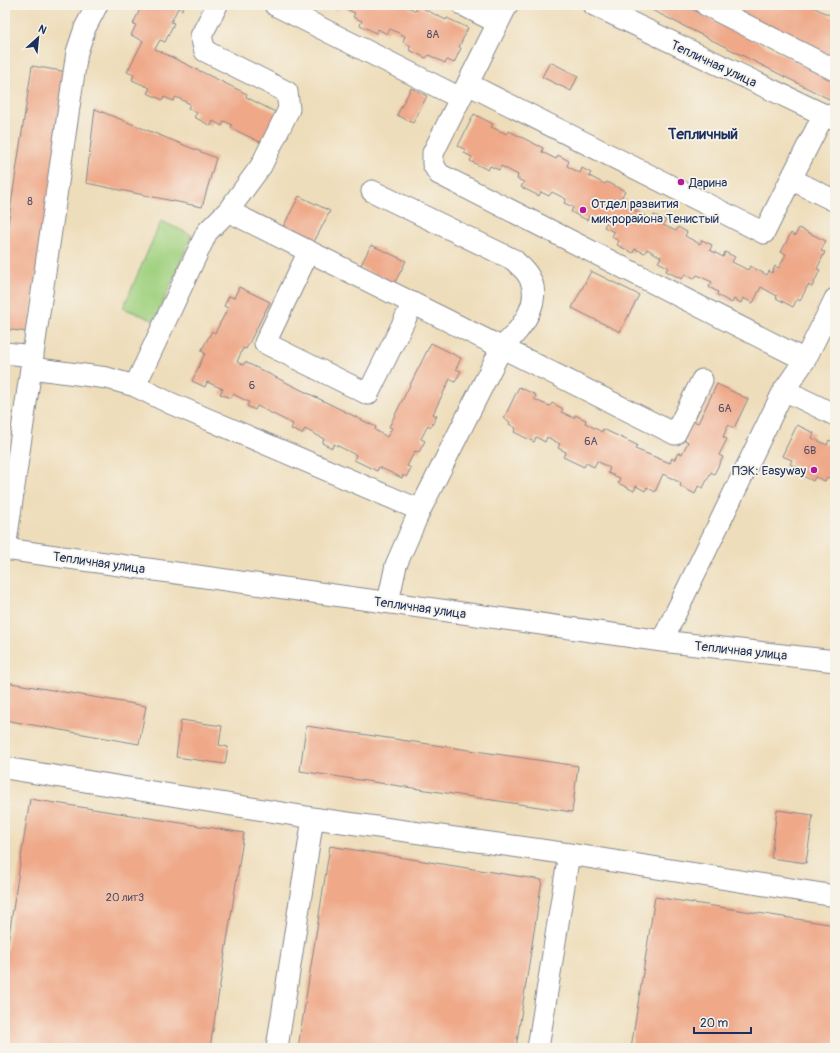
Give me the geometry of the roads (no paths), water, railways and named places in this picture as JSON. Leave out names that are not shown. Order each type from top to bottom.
[{"type":"street","points":[[5,549],[77,52],[85,28],[96,5]]},
{"type":"street","points":[[135,386],[207,232],[228,211],[261,166],[289,109],[287,92],[205,51],[201,36],[217,5]]},
{"type":"street","points":[[275,5],[464,91],[764,233],[791,179],[830,117]]},
{"type":"street","points":[[463,5],[503,14],[433,153],[433,164],[439,174],[805,360]]},
{"type":"street","name":"Тепличная улица","points":[[594,5],[623,12],[830,117]]},
{"type":"street","points":[[706,5],[835,70]]},
{"type":"street","points":[[791,179],[835,201]]},
{"type":"street","points":[[372,192],[514,260],[526,272],[534,298],[526,320],[516,335],[502,347],[420,510],[396,565],[388,602]]},
{"type":"street","points":[[228,211],[675,434],[702,380]]},
{"type":"street","points":[[309,251],[265,343],[368,394],[413,303]]},
{"type":"street","points":[[662,641],[784,390],[805,360],[835,299]]},
{"type":"street","points":[[5,352],[32,362],[106,378],[135,386],[170,403],[420,510]]},
{"type":"street","points":[[784,390],[835,415]]},
{"type":"street","name":"Тепличная улица","points":[[5,549],[662,641],[835,660]]},
{"type":"street","points":[[5,768],[313,818],[569,854],[835,896]]},
{"type":"street","points":[[277,1048],[313,818]]},
{"type":"street","points":[[538,1048],[569,854]]},
{"type":"place","name":"Дарина","points":[[681,182]]},
{"type":"place","name":"Отдел развития микрорайона Тенистый","points":[[583,210]]},
{"type":"place","name":"ПЭК: Easyway","points":[[814,470]]},
{"type":"district","name":"Тепличный","points":[[703,134]]}]
